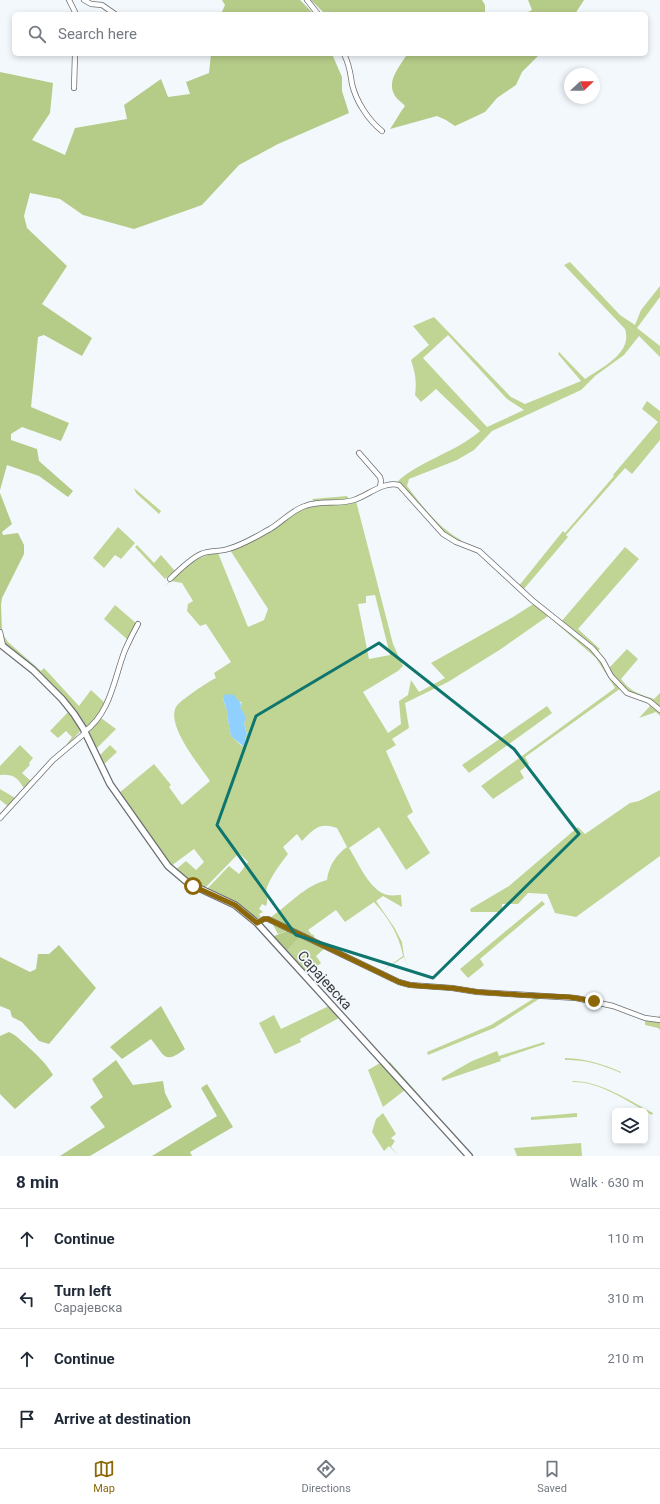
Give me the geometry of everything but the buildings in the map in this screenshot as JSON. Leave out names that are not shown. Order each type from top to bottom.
[{"type":"main road","points":[[2,645],[25,663],[62,699],[74,714],[85,732],[110,784],[168,866],[188,883],[235,905],[257,923]]},
{"type":"main road","name":"Сарајевска","points":[[257,923],[469,1156]]},
{"type":"street","points":[[69,0],[75,12]]},
{"type":"street","points":[[84,0],[91,4],[105,6],[112,12]]},
{"type":"street","points":[[307,0],[316,12]]},
{"type":"street","points":[[74,88],[76,56]]},
{"type":"street","points":[[345,56],[351,72],[353,86],[366,115],[382,131]]},
{"type":"street","points":[[359,453],[380,477],[381,481],[379,488]]},
{"type":"street","points":[[170,579],[194,558],[202,554],[228,550],[239,545],[280,523],[294,512],[306,506],[353,500],[367,495],[388,484],[399,485],[403,487],[414,503],[443,534],[456,542],[479,551],[523,592],[592,648],[603,661],[611,676],[627,692],[649,701],[660,710]]},
{"type":"street","points":[[0,818],[53,760],[97,721],[108,701],[126,649],[138,624]]},
{"type":"street","points":[[0,632],[2,645]]},
{"type":"street","name":"Сарајевска","points":[[257,923],[264,919],[268,919],[399,982],[410,985],[452,988],[488,993],[576,998],[613,1006],[645,1018],[660,1020]]},
{"type":"highlighted area","points":[[379,643],[514,749],[579,834],[433,978],[296,935],[217,825],[256,716]]},
{"type":"green space","points":[[222,0],[300,0],[312,12],[222,12],[225,5]]},
{"type":"green space","points":[[311,0],[482,0],[485,5],[485,12],[323,12]]},
{"type":"green space","points":[[528,0],[584,0],[576,12],[528,12],[532,10]]},
{"type":"green space","points":[[211,56],[333,56],[342,77],[342,91],[349,113],[278,144],[239,165],[202,205],[134,229],[83,215],[60,199],[30,193],[24,216],[27,228],[67,266],[42,304],[92,338],[82,356],[44,335],[38,337],[31,407],[69,423],[61,441],[22,427],[11,434],[11,440],[37,449],[39,461],[73,491],[68,497],[39,476],[7,465],[0,490],[0,72],[53,83],[50,113],[32,140],[65,155],[75,128],[127,119],[124,105],[161,79],[168,97],[190,94],[186,82],[209,73]]},
{"type":"green space","points":[[406,56],[538,56],[522,72],[516,85],[497,98],[485,112],[455,126],[437,116],[390,129],[405,106],[395,96],[392,89],[393,79],[397,69]]},
{"type":"green space","points":[[570,262],[620,315],[635,325],[641,310],[660,286],[660,297],[637,328],[660,346],[660,357],[639,336],[624,355],[595,376],[581,390],[492,431],[474,450],[457,460],[409,479],[407,486],[431,516],[445,529],[461,540],[461,543],[450,538],[396,483],[416,468],[460,445],[480,431],[436,389],[421,402],[415,395],[415,377],[411,360],[429,345],[413,326],[434,317],[511,397],[525,404],[581,381],[558,354],[559,352],[585,379],[607,364],[625,345],[625,329],[564,265]],"holes":[[[448,335],[507,399],[524,410],[487,427],[423,358]]]},
{"type":"green space","points":[[647,401],[660,411],[660,440],[632,474],[625,468],[566,535],[568,537],[523,590],[518,587],[563,531],[565,533],[658,422],[642,409]]},
{"type":"green space","points":[[134,488],[161,511],[159,514],[136,493]]},
{"type":"green space","points":[[0,493],[12,524],[2,532],[3,535],[18,533],[24,545],[24,554],[2,598],[2,633],[0,628]]},
{"type":"green space","points":[[347,496],[349,500],[356,501],[393,644],[403,666],[398,671],[363,692],[388,733],[401,724],[399,701],[408,695],[411,680],[419,692],[445,678],[431,663],[535,603],[560,623],[625,547],[639,559],[578,629],[600,649],[597,652],[609,668],[627,649],[638,659],[621,679],[632,690],[644,696],[654,699],[660,693],[660,716],[656,712],[639,718],[650,706],[646,701],[621,688],[525,757],[529,764],[520,771],[524,778],[493,799],[481,786],[615,688],[596,658],[548,616],[501,649],[448,682],[405,703],[409,728],[392,739],[396,745],[386,751],[413,812],[407,816],[430,853],[406,870],[379,827],[349,848],[370,883],[382,893],[388,895],[401,895],[402,907],[383,896],[376,901],[394,927],[402,942],[404,956],[410,970],[404,957],[381,972],[403,956],[396,933],[384,914],[374,902],[345,922],[336,910],[308,930],[312,935],[313,934],[316,941],[271,917],[311,886],[327,880],[329,870],[334,861],[347,847],[337,828],[331,826],[321,826],[310,833],[302,841],[297,834],[283,847],[288,854],[276,870],[269,883],[267,889],[266,906],[262,904],[259,909],[263,912],[259,914],[261,917],[256,919],[240,906],[206,890],[229,866],[239,874],[248,862],[239,853],[204,889],[184,878],[175,870],[186,861],[196,870],[204,862],[194,849],[171,866],[119,793],[154,764],[171,785],[169,787],[182,805],[210,781],[192,756],[180,735],[174,715],[178,704],[194,691],[216,678],[214,673],[231,662],[206,624],[200,626],[187,611],[188,604],[193,601],[182,583],[171,581],[165,586],[183,569],[195,561],[202,557],[218,553],[248,627],[264,620],[268,609],[230,550],[277,527],[298,511],[315,503],[312,499]],"holes":[[[375,595],[390,655],[369,659],[358,604],[366,603],[366,596]],[[223,698],[241,702],[242,705],[240,707],[245,721],[244,724],[247,734],[245,739],[246,743],[242,746],[231,736],[227,711]]]},
{"type":"green space","points":[[118,527],[135,543],[121,559],[115,555],[104,568],[93,558]]},
{"type":"green space","points":[[137,545],[154,563],[161,555],[175,571],[165,579],[135,547]]},
{"type":"green space","points":[[115,605],[137,624],[128,640],[104,619]]},
{"type":"green space","points":[[2,633],[8,642],[41,671],[44,668],[79,706],[91,690],[105,703],[102,710],[87,728],[35,669],[6,646]]},
{"type":"green space","points":[[547,706],[552,713],[469,773],[462,765]]},
{"type":"green space","points":[[69,711],[81,730],[68,745],[67,744],[72,737],[66,731],[58,738],[50,731]]},
{"type":"green space","points":[[101,718],[116,729],[96,749],[89,732]]},
{"type":"green space","points":[[20,745],[33,758],[29,763],[30,765],[22,773],[32,782],[25,790],[20,782],[12,776],[0,775],[0,766]]},
{"type":"green space","points":[[110,745],[117,752],[103,765],[99,756]]},
{"type":"green space","points":[[0,789],[17,799],[9,807],[0,800]]},
{"type":"green space","points":[[660,790],[660,856],[576,917],[555,913],[547,894],[528,893],[518,904],[502,904],[502,912],[471,912],[470,909],[509,886],[578,827],[585,834],[630,803],[639,801]]},
{"type":"green space","points":[[542,901],[545,904],[480,959],[484,965],[468,978],[460,969]]},
{"type":"green space","points":[[276,924],[289,930],[278,934],[273,925]]},
{"type":"green space","points":[[289,930],[301,936],[286,952],[272,937]]},
{"type":"green space","points":[[301,936],[325,948],[316,956],[321,963],[307,975],[286,952]]},
{"type":"green space","points":[[59,945],[96,988],[49,1044],[39,1041],[22,1022],[12,1017],[10,1010],[0,1006],[0,957],[30,972],[36,969],[38,954],[49,954]]},
{"type":"green space","points":[[536,997],[542,997],[494,1028],[428,1055],[427,1052],[491,1025]]},
{"type":"green space","points":[[161,1006],[185,1049],[173,1057],[165,1056],[151,1039],[122,1059],[110,1047]]},
{"type":"green space","points":[[329,1006],[339,1018],[300,1039],[301,1042],[275,1054],[259,1023],[274,1015],[281,1029]]},
{"type":"green space","points":[[660,1015],[660,1030],[658,1028],[645,1025],[645,1017],[656,1019]]},
{"type":"green space","points":[[9,1032],[14,1034],[37,1055],[53,1075],[15,1109],[0,1094],[0,1036]]},
{"type":"green space","points":[[544,1042],[545,1044],[500,1059],[501,1061],[442,1081],[442,1078],[472,1061],[497,1051],[499,1056]]},
{"type":"green space","points":[[565,1058],[593,1062],[621,1073],[593,1063],[565,1060]]},
{"type":"green space","points":[[116,1060],[133,1085],[163,1081],[165,1093],[172,1107],[90,1156],[60,1156],[105,1127],[90,1107],[103,1097],[92,1079]]},
{"type":"green space","points":[[390,1062],[421,1097],[419,1098],[387,1063]]},
{"type":"green space","points":[[380,1063],[405,1090],[383,1107],[368,1070]]},
{"type":"green space","points":[[572,1081],[583,1082],[593,1084],[604,1088],[624,1097],[644,1108],[640,1108],[614,1093],[594,1085]]},
{"type":"green space","points":[[207,1084],[233,1127],[190,1152],[192,1156],[152,1156],[217,1116],[201,1088]]},
{"type":"green space","points":[[648,1110],[653,1113],[652,1115],[648,1113]]},
{"type":"green space","points":[[383,1113],[396,1134],[391,1138],[395,1141],[391,1147],[399,1156],[389,1146],[384,1151],[372,1132],[376,1119]]},
{"type":"green space","points":[[577,1113],[577,1117],[531,1120],[531,1117]]},
{"type":"green space","points":[[581,1143],[582,1156],[517,1156],[514,1148]]},
{"type":"water","points":[[225,694],[233,694],[242,705],[240,707],[246,717],[244,724],[247,734],[245,739],[246,743],[243,746],[231,736],[227,711],[223,698]]},
{"type":"route","points":[[193,886],[235,905],[257,923],[264,919],[268,919],[399,982],[410,985],[452,988],[488,993],[529,996],[561,996],[594,1001]]}]
